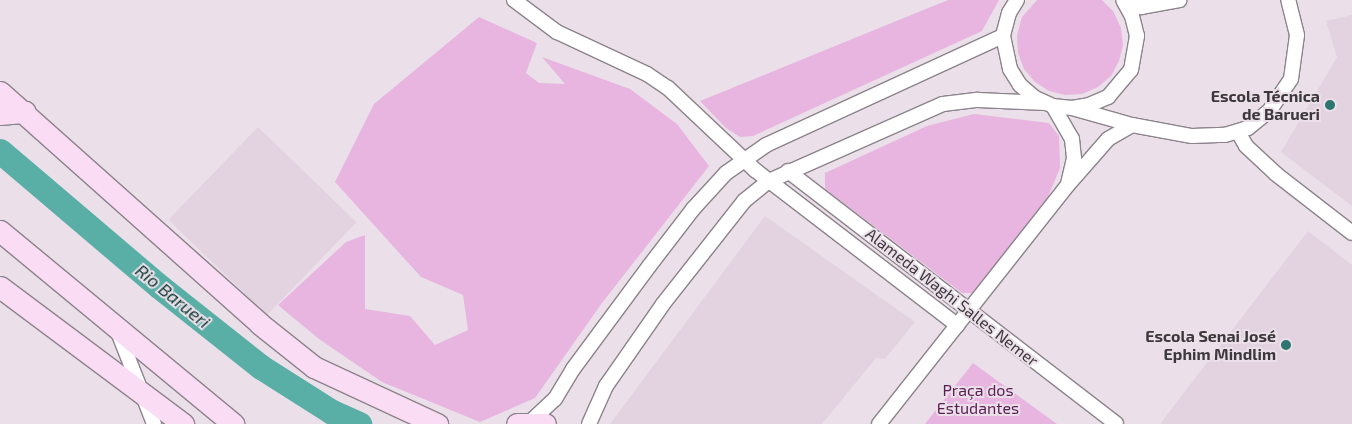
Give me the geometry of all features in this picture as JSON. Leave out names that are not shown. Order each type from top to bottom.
[{"type":"main road","points":[[0,92],[25,112],[260,324],[314,367],[437,424]]},
{"type":"main road","points":[[0,114],[25,112]]},
{"type":"main road","points":[[0,231],[232,424]]},
{"type":"main road","points":[[0,287],[143,396],[183,424]]},
{"type":"street","name":"Alameda Waghi Salles Nemer","points":[[514,0],[544,24],[647,74],[668,88],[742,160],[958,325]]},
{"type":"street","points":[[1017,0],[1009,13],[1003,36],[1005,58],[1013,75],[1029,94],[1050,105],[1069,131],[1074,149],[1067,186]]},
{"type":"street","points":[[1124,2],[1141,7],[1179,0]]},
{"type":"street","points":[[589,424],[606,386],[663,304],[744,201],[769,181],[943,104],[978,100],[1072,108],[1132,125],[1192,136],[1211,137],[1238,132],[1258,122],[1270,110],[1291,79],[1297,35],[1288,0]]},
{"type":"street","points":[[1072,108],[1102,100],[1128,76],[1137,43],[1134,22],[1124,2]]},
{"type":"street","points":[[531,423],[555,399],[573,369],[693,208],[742,160],[766,145],[1003,36]]},
{"type":"street","points":[[879,424],[1067,186],[1108,139],[1132,125]]},
{"type":"street","points":[[1238,132],[1246,146],[1276,174],[1352,233]]},
{"type":"street","name":"Alameda Waghi Salles Nemer","points":[[788,171],[1116,424]]},
{"type":"street","points":[[118,331],[154,424]]},
{"type":"shaded area","name":"Escola Técnica de Barueri","points":[[1352,15],[1352,206],[1281,152],[1337,57],[1326,21]]},
{"type":"shaded area","points":[[258,127],[357,222],[267,315],[168,220]]},
{"type":"shaded area","points":[[765,216],[915,322],[885,359],[876,358],[822,424],[610,424]]},
{"type":"shaded area","name":"Escola Senai José Ephim Mindlim","points":[[1308,231],[1352,265],[1352,424],[1160,424]]},
{"type":"green space","points":[[948,0],[999,0],[982,31],[753,136],[740,137],[726,128],[700,101]]},
{"type":"green space","points":[[1037,0],[1102,0],[1113,11],[1121,28],[1123,45],[1119,61],[1111,76],[1098,87],[1082,94],[1065,95],[1049,91],[1035,82],[1024,69],[1018,53],[1017,35],[1022,17]]},
{"type":"green space","points":[[479,17],[537,43],[526,73],[539,83],[565,84],[542,57],[630,89],[677,124],[709,166],[602,303],[535,398],[480,422],[382,382],[319,339],[278,305],[346,242],[365,235],[365,309],[410,316],[435,345],[468,330],[463,295],[421,277],[335,182],[374,104]]},
{"type":"green space","points":[[974,114],[1049,123],[1059,136],[1060,168],[1048,197],[973,293],[962,293],[825,189],[825,173],[927,126]]},
{"type":"green space","name":"Praça dos Estudantes","points":[[973,363],[1057,424],[925,424]]},
{"type":"waterway","name":"Rio Barueri","points":[[0,151],[160,287],[261,367],[332,412],[359,424]]},
{"type":"place","name":"Escola Técnica de Barueri","points":[[1330,105]]},
{"type":"place","name":"Escola Senai José Ephim Mindlim","points":[[1286,345]]}]
